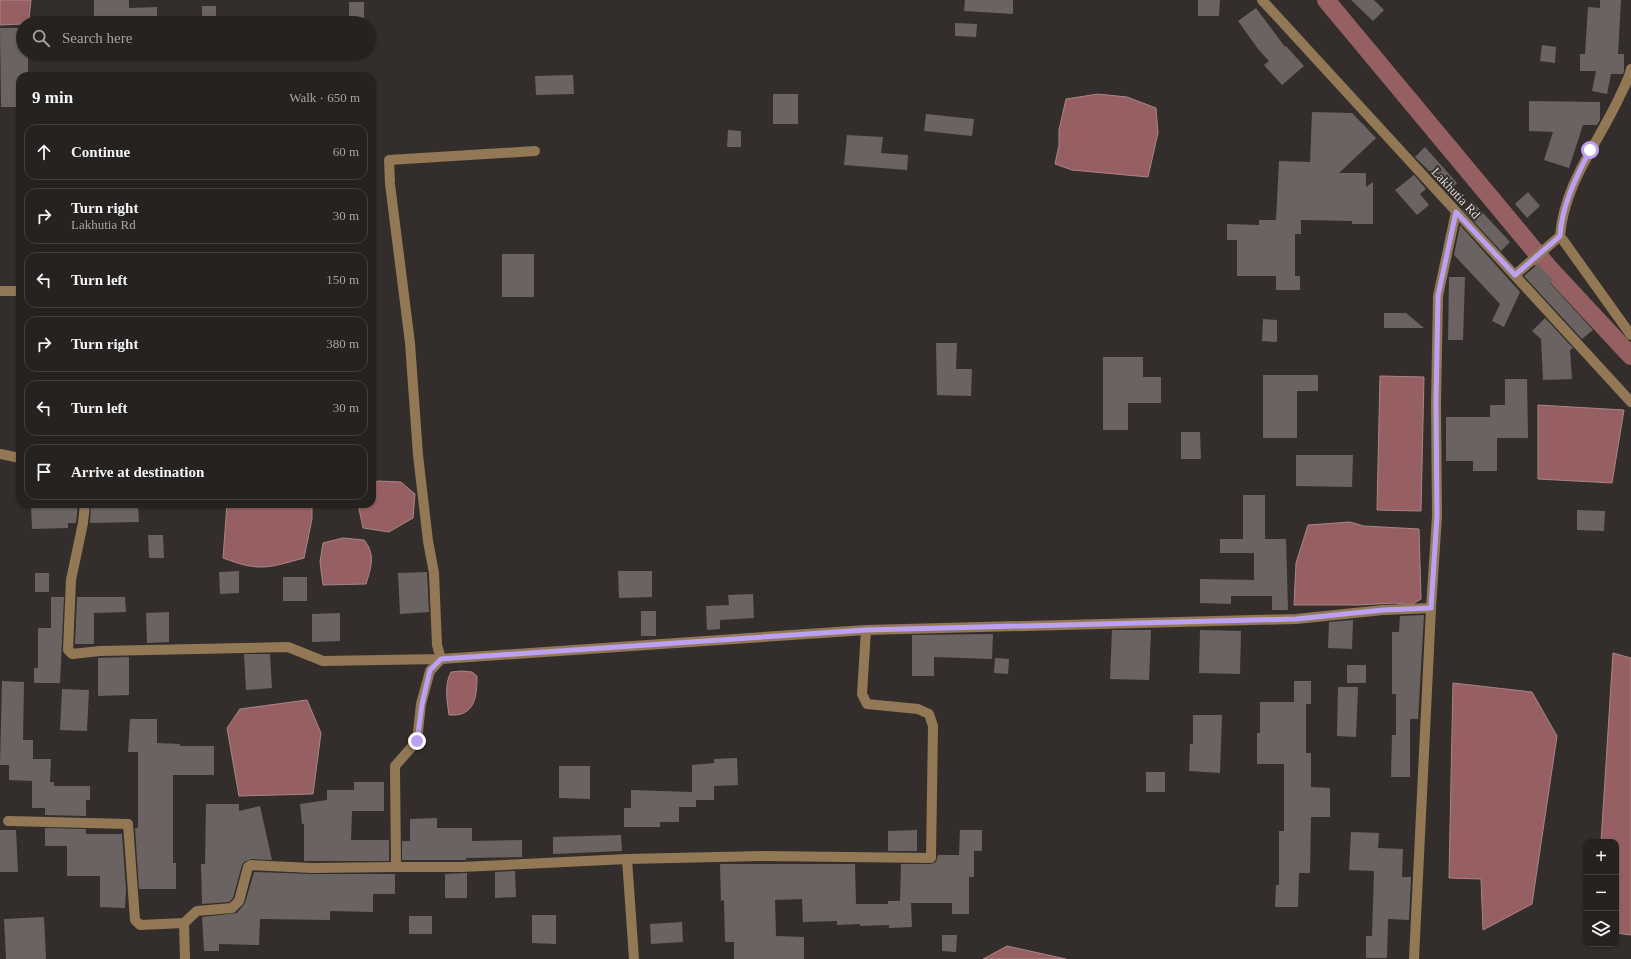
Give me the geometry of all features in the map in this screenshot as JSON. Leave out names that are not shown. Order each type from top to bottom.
[{"type":"street","name":"Lakhutia Rd","points":[[1262,0],[1631,402]]},
{"type":"street","points":[[1515,275],[1556,239],[1567,197],[1590,150],[1609,119],[1631,69]]},
{"type":"street","points":[[441,659],[437,644],[434,573],[428,541],[418,455],[410,343],[389,160],[534,151]]},
{"type":"street","points":[[1414,959],[1431,608],[1437,516],[1436,402],[1438,296],[1456,212]]},
{"type":"street","points":[[1556,239],[1631,336]]},
{"type":"street","points":[[0,291],[16,291]]},
{"type":"street","points":[[0,454],[16,457]]},
{"type":"street","points":[[85,508],[83,523],[71,580],[68,650],[72,654],[100,651],[288,648],[323,661],[441,659],[866,630],[1296,619],[1383,610],[1431,608]]},
{"type":"street","points":[[8,821],[128,824],[135,920],[140,925],[184,923],[197,911],[232,908],[237,905],[248,867],[251,865],[312,868],[460,867],[627,859],[763,856],[931,858],[933,726],[929,714],[918,709],[867,704],[862,694],[866,630]]},
{"type":"street","points":[[396,867],[395,766],[417,741],[422,704],[430,670],[441,659]]},
{"type":"street","points":[[627,859],[634,959]]},
{"type":"street","points":[[184,923],[185,959]]},
{"type":"shaded area","points":[[0,0],[31,0],[29,16],[16,16],[16,24],[0,25]]},
{"type":"shaded area","points":[[1098,94],[1127,97],[1156,108],[1158,133],[1148,177],[1072,170],[1055,164],[1059,145],[1059,130],[1066,99]]},
{"type":"shaded area","points":[[1380,376],[1424,377],[1421,511],[1377,510]]},
{"type":"shaded area","points":[[1538,405],[1624,410],[1612,483],[1538,479]]},
{"type":"shaded area","points":[[376,482],[401,482],[415,494],[413,518],[389,532],[363,528],[359,508],[376,508]]},
{"type":"shaded area","points":[[227,508],[312,508],[312,519],[304,558],[272,566],[255,567],[223,558]]},
{"type":"shaded area","points":[[1350,522],[1364,526],[1419,529],[1421,599],[1411,605],[1395,603],[1359,605],[1294,605],[1296,563],[1308,525]]},
{"type":"shaded area","points":[[343,538],[364,540],[368,545],[371,561],[366,584],[323,585],[320,562],[323,543]]},
{"type":"shaded area","points":[[1613,653],[1631,658],[1631,935],[1619,933],[1619,839],[1601,839]]},
{"type":"shaded area","points":[[451,672],[472,672],[477,676],[475,698],[473,704],[464,713],[449,715],[447,704],[447,682]]},
{"type":"shaded area","points":[[1453,683],[1532,692],[1557,736],[1532,904],[1483,930],[1481,879],[1449,878]]},
{"type":"shaded area","points":[[307,700],[321,733],[313,794],[239,796],[227,728],[240,709]]},
{"type":"shaded area","points":[[1007,946],[1066,959],[983,959]]},
{"type":"building","points":[[94,0],[129,0],[129,8],[157,7],[157,16],[94,16]]},
{"type":"building","points":[[965,0],[1013,0],[1013,14],[964,11]]},
{"type":"building","points":[[1198,0],[1220,0],[1219,16],[1198,16]]},
{"type":"building","points":[[1351,0],[1374,0],[1384,10],[1373,21]]},
{"type":"building","points":[[1600,0],[1621,0],[1618,54],[1624,54],[1624,71],[1623,74],[1611,74],[1607,94],[1592,91],[1596,71],[1580,71],[1580,54],[1585,54],[1588,7],[1600,8]]},
{"type":"building","points":[[349,2],[364,2],[364,16],[349,16]]},
{"type":"building","points":[[202,6],[216,6],[216,16],[202,16]]},
{"type":"building","points":[[1256,8],[1285,47],[1286,46],[1304,66],[1282,85],[1264,65],[1269,61],[1258,49],[1238,21]]},
{"type":"building","points":[[955,23],[977,24],[976,37],[955,36]]},
{"type":"building","points":[[0,28],[16,28],[16,60],[28,60],[28,72],[16,72],[16,107],[1,107]]},
{"type":"building","points":[[1542,45],[1556,47],[1555,63],[1540,61]]},
{"type":"building","points":[[573,75],[574,94],[536,95],[535,76]]},
{"type":"building","points":[[773,94],[798,94],[798,124],[773,124]]},
{"type":"building","points":[[1529,101],[1600,102],[1600,120],[1597,125],[1583,125],[1569,168],[1544,160],[1553,132],[1529,131]]},
{"type":"building","points":[[1312,112],[1352,113],[1376,138],[1339,173],[1366,173],[1366,187],[1373,182],[1373,224],[1352,224],[1352,221],[1301,220],[1301,234],[1295,234],[1295,276],[1300,276],[1300,290],[1276,290],[1276,276],[1237,276],[1237,240],[1227,240],[1227,224],[1259,225],[1259,220],[1276,220],[1279,161],[1310,162]]},
{"type":"building","points":[[926,114],[974,119],[972,136],[924,131]]},
{"type":"building","points":[[728,130],[741,131],[741,147],[727,147]]},
{"type":"building","points":[[847,135],[883,137],[881,153],[908,155],[907,170],[844,165]]},
{"type":"building","points":[[1425,147],[1457,183],[1449,191],[1415,157]]},
{"type":"building","points":[[1414,175],[1426,189],[1420,194],[1429,205],[1417,215],[1395,190]]},
{"type":"building","points":[[1528,192],[1540,206],[1527,218],[1515,204]]},
{"type":"building","points":[[1472,201],[1510,242],[1501,251],[1463,210]]},
{"type":"building","points":[[1460,225],[1520,292],[1504,327],[1492,321],[1500,304],[1454,255]]},
{"type":"building","points":[[502,254],[534,254],[534,297],[502,297]]},
{"type":"building","points":[[1538,264],[1553,280],[1550,283],[1593,330],[1582,339],[1524,276]]},
{"type":"building","points":[[1449,277],[1465,277],[1463,340],[1448,340]]},
{"type":"building","points":[[1384,313],[1406,313],[1424,328],[1384,328]]},
{"type":"building","points":[[1545,318],[1573,348],[1570,350],[1572,379],[1543,380],[1541,339],[1532,331]]},
{"type":"building","points":[[1263,319],[1277,320],[1277,342],[1262,341]]},
{"type":"building","points":[[936,343],[957,343],[956,369],[972,369],[971,396],[937,395]]},
{"type":"building","points":[[1103,357],[1143,357],[1143,377],[1161,377],[1161,403],[1128,403],[1128,430],[1103,430]]},
{"type":"building","points":[[1263,375],[1318,375],[1318,391],[1297,391],[1297,438],[1263,438]]},
{"type":"building","points":[[1505,379],[1527,379],[1528,438],[1497,438],[1497,471],[1473,471],[1473,461],[1446,461],[1446,417],[1490,417],[1490,405],[1505,405]]},
{"type":"building","points":[[1181,432],[1200,432],[1201,459],[1181,459]]},
{"type":"building","points":[[1296,455],[1353,455],[1352,487],[1296,486]]},
{"type":"building","points":[[1243,495],[1265,495],[1265,539],[1286,539],[1288,610],[1272,610],[1272,596],[1231,596],[1231,604],[1200,603],[1200,579],[1254,580],[1254,553],[1220,553],[1220,539],[1243,539]]},
{"type":"building","points":[[31,508],[78,508],[76,523],[68,523],[68,528],[32,529]]},
{"type":"building","points":[[91,508],[138,508],[139,522],[90,523]]},
{"type":"building","points":[[1577,510],[1605,511],[1604,531],[1577,530]]},
{"type":"building","points":[[148,535],[163,535],[164,558],[149,558]]},
{"type":"building","points":[[239,571],[239,593],[220,594],[219,572]]},
{"type":"building","points":[[618,571],[652,571],[652,597],[619,598]]},
{"type":"building","points":[[427,572],[429,612],[400,614],[398,573]]},
{"type":"building","points":[[35,573],[49,573],[49,592],[35,592]]},
{"type":"building","points":[[283,577],[307,577],[307,601],[283,601]]},
{"type":"building","points":[[753,594],[754,618],[720,620],[720,629],[707,630],[706,606],[729,605],[728,595]]},
{"type":"building","points":[[51,597],[64,597],[60,683],[34,683],[34,668],[38,668],[38,628],[51,628]]},
{"type":"building","points":[[77,597],[125,597],[126,612],[94,613],[94,644],[75,644]]},
{"type":"building","points":[[641,611],[656,611],[656,636],[641,636]]},
{"type":"building","points":[[169,612],[169,642],[147,643],[146,613]]},
{"type":"building","points":[[340,613],[340,641],[312,642],[312,614]]},
{"type":"building","points":[[1424,615],[1418,719],[1410,719],[1410,777],[1391,777],[1392,735],[1396,735],[1396,694],[1392,694],[1392,632],[1399,632],[1400,616]]},
{"type":"building","points":[[1353,620],[1352,649],[1328,648],[1329,622]]},
{"type":"building","points":[[1112,630],[1151,630],[1149,680],[1110,679]]},
{"type":"building","points":[[1200,630],[1241,631],[1240,674],[1199,673]]},
{"type":"building","points":[[993,634],[992,659],[934,657],[934,676],[912,676],[912,635]]},
{"type":"building","points":[[244,654],[270,654],[272,688],[246,690]]},
{"type":"building","points":[[129,657],[129,695],[98,696],[98,658]]},
{"type":"building","points":[[995,658],[1009,659],[1008,674],[994,673]]},
{"type":"building","points":[[1347,665],[1366,665],[1366,683],[1347,683]]},
{"type":"building","points":[[2,681],[24,682],[23,740],[33,740],[33,759],[51,759],[50,782],[54,782],[54,786],[90,786],[90,800],[86,800],[86,816],[45,815],[45,808],[32,808],[32,781],[9,780],[9,765],[0,765]]},
{"type":"building","points":[[1294,681],[1311,681],[1311,704],[1306,704],[1306,753],[1311,753],[1311,787],[1330,788],[1330,817],[1311,817],[1310,873],[1299,873],[1298,907],[1275,907],[1276,885],[1279,885],[1279,831],[1284,831],[1284,764],[1257,764],[1257,733],[1260,733],[1260,702],[1294,702]]},
{"type":"building","points":[[1338,687],[1358,687],[1356,737],[1337,736]]},
{"type":"building","points":[[62,689],[89,690],[87,731],[60,730]]},
{"type":"building","points":[[1193,715],[1222,715],[1220,773],[1189,771],[1190,744],[1193,744]]},
{"type":"building","points":[[130,719],[157,719],[157,743],[180,744],[180,746],[214,746],[214,775],[173,775],[173,863],[176,863],[176,889],[139,889],[135,828],[138,828],[138,752],[128,752]]},
{"type":"building","points":[[737,758],[738,785],[714,786],[714,800],[696,800],[696,807],[679,807],[679,822],[660,822],[660,827],[624,827],[624,808],[631,808],[631,790],[692,792],[692,765],[714,763],[714,759]]},
{"type":"building","points":[[559,766],[590,766],[590,799],[559,798]]},
{"type":"building","points":[[1146,772],[1165,772],[1165,792],[1146,792]]},
{"type":"building","points":[[354,782],[384,782],[384,811],[352,811],[351,840],[389,840],[389,861],[304,861],[304,824],[302,824],[300,804],[327,800],[327,790],[354,790]]},
{"type":"building","points":[[206,804],[239,804],[239,811],[260,806],[272,860],[251,859],[244,862],[233,898],[229,902],[202,904],[201,864],[205,864]]},
{"type":"building","points":[[437,818],[437,828],[472,828],[472,841],[522,840],[522,857],[466,858],[466,860],[402,860],[402,841],[410,841],[410,819]]},
{"type":"building","points":[[45,828],[86,829],[86,834],[122,834],[126,889],[125,908],[100,907],[100,876],[67,876],[67,846],[45,846]]},
{"type":"building","points":[[0,830],[16,830],[18,872],[0,872]]},
{"type":"building","points":[[917,830],[917,851],[888,851],[888,831]]},
{"type":"building","points":[[960,830],[982,830],[982,851],[974,851],[974,877],[969,877],[969,914],[952,914],[952,903],[911,903],[912,927],[889,928],[889,925],[860,926],[860,924],[837,925],[837,921],[803,922],[802,899],[775,900],[776,936],[804,937],[804,959],[734,959],[734,942],[725,942],[724,900],[721,901],[720,864],[855,864],[856,904],[888,904],[888,901],[900,901],[901,864],[931,864],[936,862],[938,855],[959,855]]},
{"type":"building","points":[[1351,832],[1379,833],[1378,848],[1403,849],[1402,877],[1411,877],[1409,920],[1388,919],[1387,958],[1366,958],[1366,936],[1372,936],[1374,871],[1349,870]]},
{"type":"building","points":[[621,835],[622,851],[553,854],[553,837]]},
{"type":"building","points":[[515,871],[516,897],[495,898],[495,872]]},
{"type":"building","points":[[254,872],[395,874],[395,894],[373,894],[373,912],[330,911],[330,920],[260,919],[259,945],[219,944],[219,951],[204,951],[202,917],[237,913],[245,903]]},
{"type":"building","points":[[467,873],[467,898],[445,898],[445,874]]},
{"type":"building","points":[[532,915],[556,915],[556,944],[532,943]]},
{"type":"building","points":[[409,916],[432,916],[432,934],[409,934]]},
{"type":"building","points":[[44,917],[46,959],[6,959],[4,919]]},
{"type":"building","points":[[682,922],[683,942],[651,944],[650,924]]},
{"type":"building","points":[[942,935],[957,935],[956,952],[942,951]]},
{"type":"waterway","points":[[1326,0],[1550,269],[1631,356]]},
{"type":"route","points":[[417,741],[422,704],[430,670],[441,659],[866,630],[1296,619],[1383,610],[1431,608],[1437,516],[1436,402],[1438,296],[1456,212],[1515,275],[1560,236],[1561,219],[1567,197],[1590,150]]}]
